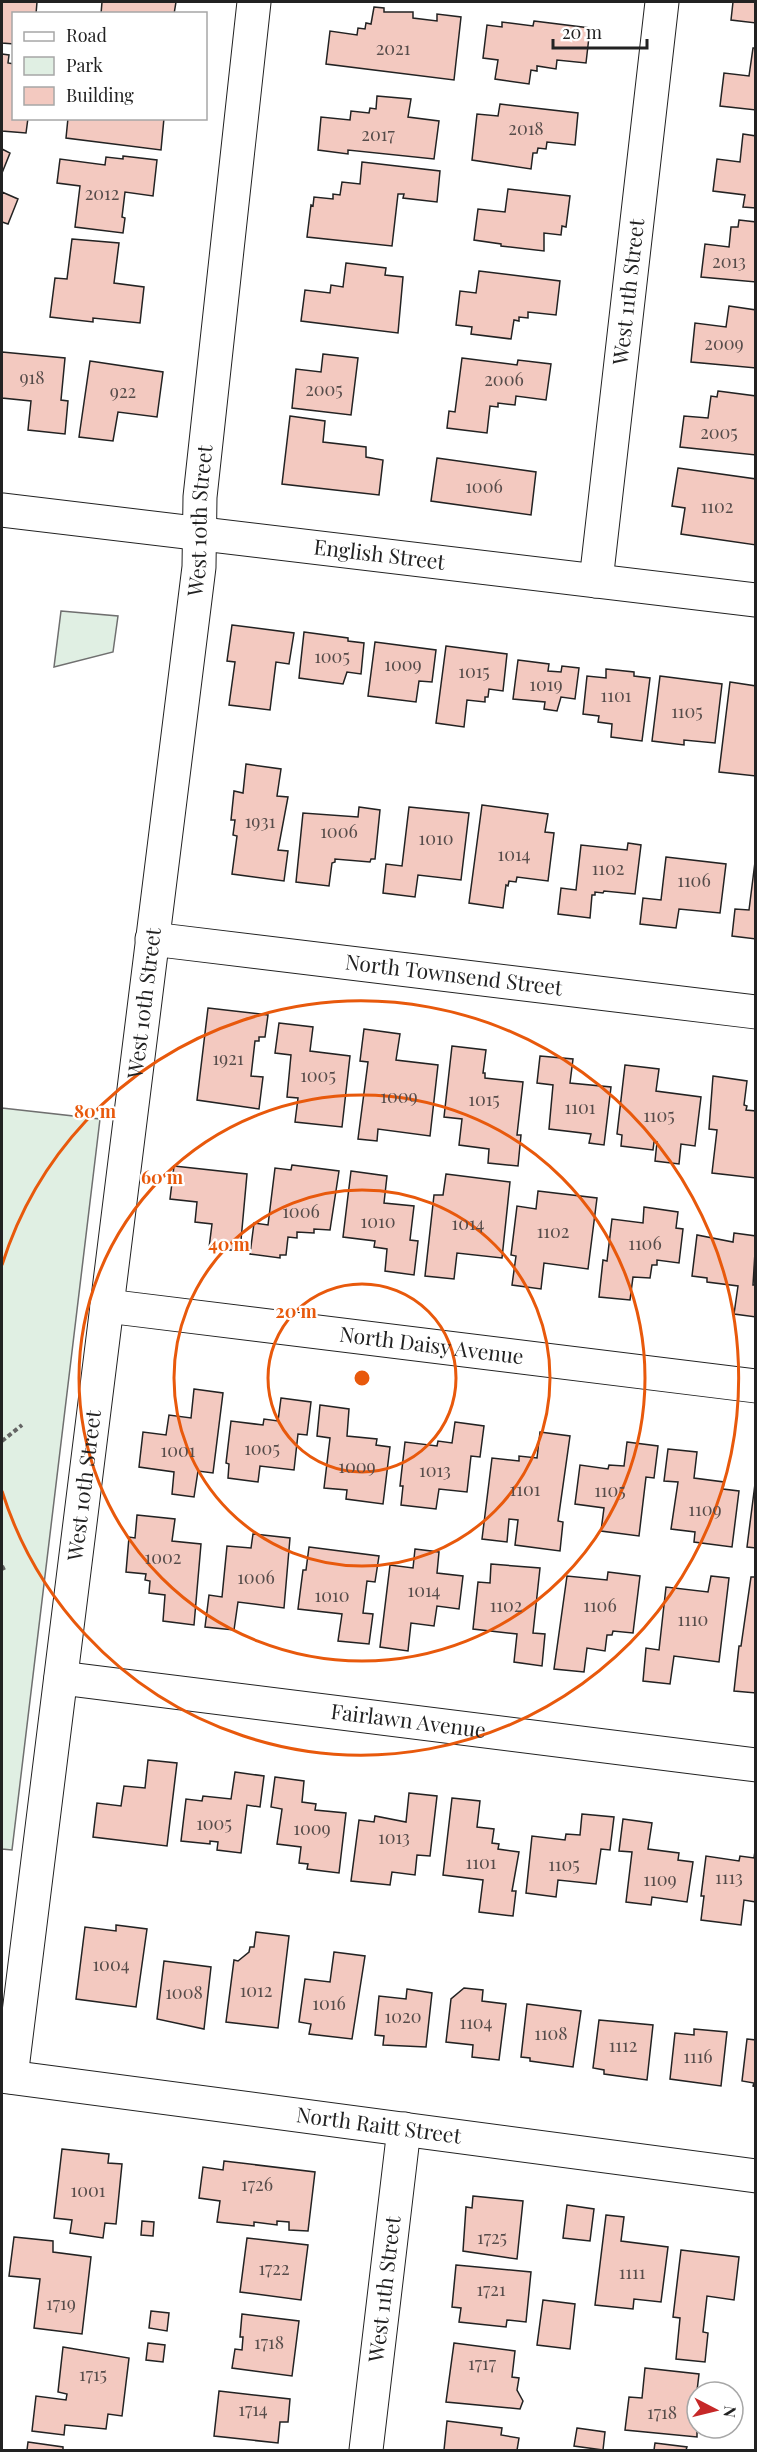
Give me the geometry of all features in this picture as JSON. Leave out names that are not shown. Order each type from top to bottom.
[{"type":"street","name":"West 10th Street","points":[[6,2077],[60,1678],[199,567],[200,497],[254,2]]},
{"type":"street","name":"West 11th Street","points":[[596,581],[662,2]]},
{"type":"street","name":"English Street","points":[[2,510],[756,600]]},
{"type":"street","name":"North Townsend Street","points":[[152,939],[756,1012]]},
{"type":"street","name":"North Daisy Avenue","points":[[107,1306],[756,1386]]},
{"type":"street","name":"Fairlawn Avenue","points":[[60,1678],[756,1765]]},
{"type":"street","name":"North Raitt Street","points":[[6,2077],[756,2176]]},
{"type":"street","name":"West 11th Street","points":[[366,2451],[404,2129]]},
{"type":"path","points":[[2,1441],[22,1425]]},
{"type":"path","points":[[2,1566],[5,1572]]},
{"type":"green space","points":[[61,611],[118,616],[113,652],[54,667]]},
{"type":"green space","points":[[2,1108],[100,1119],[12,1850],[2,1849]]},
{"type":"building","points":[[2,2],[37,2],[36,12],[12,12],[12,44],[2,43]]},
{"type":"building","points":[[102,2],[176,2],[174,12],[101,12]]},
{"type":"building","points":[[733,2],[756,2],[756,23],[731,20]]},
{"type":"building","points":[[374,7],[384,8],[384,12],[413,12],[413,18],[437,21],[437,14],[461,17],[454,80],[326,64],[330,31],[357,35],[358,28],[365,29],[366,23],[371,24]]},
{"type":"building","points":[[534,21],[590,28],[586,63],[557,60],[556,69],[537,66],[537,71],[531,70],[529,84],[495,79],[498,60],[483,58],[487,25],[502,27],[502,22],[533,26]]},
{"type":"building","points":[[753,48],[756,48],[756,110],[720,106],[724,73],[749,76]]},
{"type":"building","points":[[2,54],[9,55],[8,63],[12,64],[12,120],[28,120],[26,133],[2,131]]},
{"type":"building","points":[[377,96],[411,99],[408,117],[439,121],[434,159],[348,150],[348,154],[318,150],[321,117],[350,120],[351,111],[369,113],[370,108],[376,109]]},
{"type":"building","points":[[500,104],[578,113],[575,145],[547,142],[546,149],[538,148],[537,153],[533,153],[531,169],[472,160],[477,114],[498,116]]},
{"type":"building","points":[[68,120],[164,120],[161,150],[66,138]]},
{"type":"building","points":[[743,134],[756,136],[756,208],[743,207],[745,195],[713,191],[717,159],[740,162]]},
{"type":"building","points":[[2,149],[10,153],[2,173]]},
{"type":"building","points":[[123,156],[157,160],[153,196],[125,192],[123,233],[75,227],[80,186],[57,183],[60,159],[105,165],[106,157],[123,159]]},
{"type":"building","points":[[362,162],[440,171],[437,202],[403,198],[404,194],[398,194],[392,246],[307,237],[314,197],[333,199],[333,194],[340,195],[342,182],[360,184]]},
{"type":"building","points":[[508,189],[570,196],[566,227],[562,226],[561,235],[544,233],[544,251],[474,240],[478,209],[505,212]]},
{"type":"building","points":[[2,192],[18,199],[8,224],[2,222]]},
{"type":"building","points":[[739,220],[756,222],[756,282],[701,277],[705,244],[729,247],[731,227],[738,227]]},
{"type":"building","points":[[72,239],[119,243],[114,283],[144,287],[140,323],[93,318],[93,322],[50,317],[55,278],[67,279]]},
{"type":"building","points":[[346,263],[386,268],[385,275],[403,277],[398,333],[301,321],[305,290],[330,293],[331,285],[343,287]]},
{"type":"building","points":[[479,271],[560,281],[556,315],[528,312],[528,318],[519,317],[519,321],[514,320],[511,339],[471,334],[472,327],[456,325],[460,291],[476,293]]},
{"type":"building","points":[[729,306],[756,310],[756,368],[691,362],[695,323],[726,327]]},
{"type":"building","points":[[2,352],[65,358],[61,400],[68,401],[65,434],[28,430],[31,401],[2,398]]},
{"type":"building","points":[[323,354],[358,358],[351,415],[292,408],[296,369],[321,372]]},
{"type":"building","points":[[462,358],[517,365],[518,360],[551,364],[546,400],[516,396],[515,405],[498,403],[498,407],[490,406],[487,433],[447,428],[449,411],[455,412]]},
{"type":"building","points":[[90,361],[163,372],[157,417],[118,412],[113,441],[79,437]]},
{"type":"building","points":[[718,391],[756,396],[756,455],[680,447],[684,416],[708,418],[711,396],[717,397]]},
{"type":"building","points":[[290,416],[325,421],[323,442],[366,447],[366,457],[383,460],[379,495],[282,484]]},
{"type":"building","points":[[437,458],[536,472],[531,515],[431,501]]},
{"type":"building","points":[[678,468],[756,479],[756,545],[681,534],[685,508],[672,506]]},
{"type":"building","points":[[232,625],[294,633],[289,664],[276,662],[270,710],[229,705],[235,662],[227,661]]},
{"type":"building","points":[[304,632],[348,638],[348,641],[364,643],[361,674],[347,672],[343,684],[299,678]]},
{"type":"building","points":[[375,642],[436,650],[432,682],[419,681],[416,702],[368,696]]},
{"type":"building","points":[[446,646],[507,654],[503,691],[489,689],[485,702],[467,700],[464,727],[436,723]]},
{"type":"building","points":[[518,660],[549,664],[548,671],[561,672],[562,666],[579,668],[575,699],[561,697],[557,711],[544,709],[545,702],[513,699]]},
{"type":"building","points":[[606,669],[634,672],[634,676],[650,678],[642,741],[611,737],[612,724],[598,722],[599,716],[583,714],[587,676],[606,678]]},
{"type":"building","points":[[660,676],[722,684],[715,743],[684,740],[684,745],[652,741]]},
{"type":"building","points":[[730,682],[756,686],[756,776],[719,772]]},
{"type":"building","points":[[246,764],[281,769],[277,796],[288,797],[278,850],[288,851],[284,881],[232,874],[237,836],[233,835],[235,820],[231,820],[234,791],[243,793]]},
{"type":"building","points":[[482,805],[548,814],[545,832],[554,833],[548,881],[517,877],[516,882],[509,881],[508,886],[506,885],[503,908],[469,903]]},
{"type":"building","points":[[359,807],[380,810],[375,859],[371,859],[370,862],[335,859],[332,863],[329,886],[296,882],[303,813],[358,817]]},
{"type":"building","points":[[409,807],[469,813],[461,880],[418,875],[415,897],[383,893],[386,864],[402,866]]},
{"type":"building","points":[[628,843],[641,845],[635,894],[595,892],[595,895],[592,895],[590,918],[558,914],[561,888],[576,890],[581,845],[627,850]]},
{"type":"building","points":[[756,854],[756,939],[732,936],[735,909],[749,910]]},
{"type":"building","points":[[666,857],[726,864],[720,913],[679,909],[676,928],[640,924],[643,898],[661,900]]},
{"type":"building","points":[[208,1008],[268,1015],[265,1037],[259,1037],[259,1041],[255,1041],[251,1076],[263,1077],[259,1109],[197,1100]]},
{"type":"building","points":[[279,1023],[313,1027],[310,1051],[350,1056],[342,1127],[295,1122],[298,1098],[287,1097],[291,1055],[275,1053]]},
{"type":"building","points":[[364,1029],[400,1034],[396,1060],[438,1065],[430,1136],[378,1129],[377,1141],[358,1139],[368,1062],[360,1061]]},
{"type":"building","points":[[452,1046],[486,1050],[483,1073],[485,1073],[485,1078],[523,1082],[517,1135],[521,1135],[518,1166],[488,1163],[489,1149],[459,1145],[462,1119],[444,1117]]},
{"type":"building","points":[[540,1056],[573,1059],[570,1083],[611,1087],[604,1145],[589,1143],[591,1134],[549,1129],[553,1085],[537,1083]]},
{"type":"building","points":[[625,1065],[659,1069],[656,1091],[701,1097],[695,1146],[681,1144],[679,1164],[655,1161],[657,1142],[654,1142],[653,1150],[621,1146],[622,1135],[617,1134]]},
{"type":"building","points":[[713,1076],[747,1081],[744,1105],[747,1106],[746,1110],[756,1111],[756,1178],[712,1173],[717,1130],[709,1129]]},
{"type":"building","points":[[292,1165],[339,1171],[330,1230],[314,1229],[314,1233],[297,1232],[297,1238],[288,1237],[286,1255],[280,1255],[280,1258],[250,1254],[254,1223],[268,1225],[275,1168],[291,1170]]},
{"type":"building","points":[[174,1166],[247,1174],[240,1251],[209,1248],[212,1224],[195,1222],[197,1202],[170,1199]]},
{"type":"building","points":[[351,1171],[387,1176],[384,1203],[414,1206],[410,1240],[418,1241],[414,1275],[385,1271],[387,1249],[374,1247],[375,1241],[343,1237]]},
{"type":"building","points":[[446,1174],[510,1182],[502,1258],[457,1253],[454,1279],[425,1276],[434,1195],[443,1195]]},
{"type":"building","points":[[538,1191],[597,1198],[588,1269],[544,1263],[541,1289],[512,1285],[516,1256],[511,1255],[517,1206],[536,1209]]},
{"type":"building","points":[[644,1207],[678,1212],[676,1228],[683,1229],[679,1263],[657,1260],[657,1265],[652,1265],[650,1278],[633,1277],[630,1300],[599,1297],[603,1260],[607,1261],[612,1219],[643,1223]]},
{"type":"building","points":[[734,1233],[756,1236],[753,1285],[756,1285],[756,1317],[734,1314],[738,1286],[707,1282],[707,1278],[692,1276],[697,1235],[733,1242]]},
{"type":"building","points":[[194,1389],[223,1393],[213,1473],[198,1471],[194,1497],[172,1494],[174,1472],[139,1467],[143,1432],[166,1435],[169,1415],[191,1418]]},
{"type":"building","points":[[281,1398],[311,1402],[307,1435],[298,1434],[294,1470],[260,1466],[258,1482],[228,1478],[229,1464],[226,1463],[231,1421],[263,1425],[264,1419],[278,1421]]},
{"type":"building","points":[[320,1405],[349,1409],[347,1436],[377,1439],[376,1445],[390,1447],[383,1504],[346,1499],[347,1490],[324,1488],[330,1438],[317,1436]]},
{"type":"building","points":[[455,1422],[484,1426],[480,1457],[471,1456],[467,1492],[439,1489],[436,1509],[401,1505],[403,1486],[400,1486],[405,1442],[437,1446],[438,1441],[452,1443]]},
{"type":"building","points":[[540,1432],[570,1436],[558,1521],[563,1522],[560,1551],[515,1545],[518,1520],[509,1519],[507,1542],[482,1539],[492,1458],[519,1461],[519,1456],[537,1458]]},
{"type":"building","points":[[627,1442],[658,1446],[654,1478],[646,1477],[639,1536],[601,1531],[604,1508],[575,1504],[580,1465],[608,1469],[609,1465],[624,1466]]},
{"type":"building","points":[[668,1449],[697,1452],[694,1478],[724,1482],[723,1489],[739,1491],[732,1547],[694,1542],[695,1532],[671,1529],[678,1482],[664,1481]]},
{"type":"building","points":[[756,1476],[756,1548],[747,1547]]},
{"type":"building","points":[[137,1515],[175,1519],[172,1541],[201,1544],[194,1625],[163,1621],[165,1595],[149,1593],[150,1581],[145,1580],[146,1574],[126,1572],[129,1537],[135,1538]]},
{"type":"building","points":[[253,1534],[290,1538],[284,1608],[238,1602],[234,1630],[205,1627],[209,1595],[222,1597],[227,1546],[251,1548]]},
{"type":"building","points":[[309,1547],[379,1556],[375,1582],[367,1581],[363,1613],[373,1614],[369,1644],[338,1641],[342,1614],[298,1609],[303,1570],[306,1570]]},
{"type":"building","points":[[415,1549],[439,1552],[437,1573],[463,1576],[459,1609],[437,1606],[434,1626],[411,1623],[408,1651],[380,1647],[390,1565],[413,1568]]},
{"type":"building","points":[[491,1564],[540,1568],[533,1633],[545,1634],[542,1666],[514,1662],[517,1634],[473,1629],[478,1582],[490,1583]]},
{"type":"building","points":[[608,1572],[640,1576],[633,1633],[613,1631],[612,1635],[607,1635],[605,1651],[587,1648],[584,1672],[554,1669],[567,1576],[607,1580]]},
{"type":"building","points":[[711,1576],[729,1578],[719,1662],[674,1656],[670,1684],[643,1681],[646,1648],[659,1650],[666,1587],[708,1592]]},
{"type":"building","points":[[751,1577],[756,1577],[756,1693],[734,1691]]},
{"type":"building","points":[[148,1760],[177,1763],[167,1846],[93,1837],[97,1803],[121,1806],[124,1786],[145,1788]]},
{"type":"building","points":[[235,1772],[264,1776],[260,1807],[247,1805],[241,1853],[217,1850],[218,1842],[210,1841],[210,1844],[181,1841],[186,1799],[202,1801],[203,1796],[231,1799]]},
{"type":"building","points":[[275,1777],[304,1781],[302,1802],[316,1804],[315,1810],[346,1813],[339,1873],[307,1869],[308,1864],[299,1863],[301,1847],[277,1844],[282,1809],[271,1807]]},
{"type":"building","points":[[409,1793],[437,1796],[430,1856],[417,1855],[415,1875],[392,1872],[390,1885],[351,1881],[359,1820],[374,1822],[375,1816],[406,1822]]},
{"type":"building","points":[[452,1798],[480,1801],[477,1827],[494,1829],[492,1843],[499,1844],[498,1849],[519,1852],[512,1891],[516,1891],[513,1916],[479,1912],[483,1880],[443,1875]]},
{"type":"building","points":[[582,1814],[614,1817],[610,1850],[601,1849],[596,1884],[558,1880],[556,1897],[526,1893],[532,1836],[565,1840],[566,1834],[580,1835]]},
{"type":"building","points":[[623,1819],[652,1823],[648,1849],[679,1853],[678,1860],[693,1862],[687,1902],[652,1897],[651,1905],[626,1902],[632,1852],[619,1851]]},
{"type":"building","points":[[756,1844],[756,1902],[744,1900],[741,1925],[701,1920],[704,1896],[701,1896],[706,1856],[739,1861],[740,1856],[754,1858]]},
{"type":"building","points":[[116,1925],[147,1929],[136,2007],[76,1999],[85,1927],[116,1931]]},
{"type":"building","points":[[256,1932],[289,1936],[278,2028],[226,2022],[234,1960],[238,1961],[249,1952],[250,1947],[254,1947]]},
{"type":"building","points":[[334,1952],[365,1956],[352,2039],[309,2034],[311,2024],[299,2022],[305,1979],[330,1982]]},
{"type":"building","points":[[164,1961],[211,1967],[204,2029],[157,2019]]},
{"type":"building","points":[[464,1988],[483,1990],[482,2001],[506,2004],[499,2060],[472,2057],[473,2045],[446,2042],[451,1999]]},
{"type":"building","points":[[407,1989],[432,1993],[426,2047],[383,2045],[384,2036],[375,2035],[379,1996],[406,1999]]},
{"type":"building","points":[[527,2004],[581,2011],[573,2067],[530,2061],[530,2058],[521,2057]]},
{"type":"building","points":[[599,2020],[653,2025],[647,2080],[604,2074],[604,2070],[593,2068]]},
{"type":"building","points":[[694,2029],[727,2032],[721,2086],[670,2079],[675,2033],[694,2035]]},
{"type":"building","points":[[747,2039],[756,2040],[756,2087],[753,2086],[754,2083],[742,2081]]},
{"type":"building","points":[[62,2149],[109,2154],[108,2163],[122,2164],[116,2224],[105,2223],[103,2238],[70,2233],[72,2220],[54,2218]]},
{"type":"building","points":[[224,2161],[315,2172],[308,2231],[289,2230],[289,2222],[277,2221],[277,2225],[254,2222],[254,2226],[217,2222],[220,2201],[199,2198],[203,2167],[223,2170]]},
{"type":"building","points":[[473,2196],[523,2201],[517,2259],[463,2251],[466,2207],[472,2208]]},
{"type":"building","points":[[567,2205],[594,2209],[590,2241],[563,2238]]},
{"type":"building","points":[[606,2215],[624,2217],[621,2241],[668,2247],[661,2302],[634,2299],[633,2309],[595,2305]]},
{"type":"building","points":[[142,2221],[154,2222],[153,2236],[141,2235]]},
{"type":"building","points":[[14,2237],[53,2241],[53,2252],[91,2257],[82,2334],[34,2328],[40,2279],[9,2276]]},
{"type":"building","points":[[247,2238],[308,2245],[301,2300],[240,2292]]},
{"type":"building","points":[[681,2250],[739,2257],[734,2300],[707,2296],[703,2332],[708,2333],[705,2362],[676,2359],[680,2318],[673,2317]]},
{"type":"building","points":[[456,2265],[531,2272],[526,2322],[507,2320],[506,2327],[459,2322],[461,2308],[452,2307]]},
{"type":"building","points":[[543,2300],[575,2304],[570,2349],[537,2345]]},
{"type":"building","points":[[151,2311],[169,2313],[167,2331],[149,2328]]},
{"type":"building","points":[[242,2314],[299,2321],[292,2376],[232,2368],[235,2349],[242,2350],[243,2337],[240,2337]]},
{"type":"building","points":[[148,2343],[165,2345],[163,2362],[146,2360]]},
{"type":"building","points":[[454,2343],[515,2351],[512,2377],[519,2378],[517,2390],[523,2401],[520,2409],[446,2402]]},
{"type":"building","points":[[63,2347],[129,2358],[122,2416],[108,2414],[106,2429],[65,2425],[64,2435],[32,2431],[36,2396],[66,2400],[67,2394],[58,2392]]},
{"type":"building","points":[[645,2368],[699,2374],[698,2380],[685,2380],[685,2436],[625,2430],[629,2397],[642,2398]]},
{"type":"building","points":[[219,2391],[290,2399],[288,2422],[280,2422],[278,2443],[214,2436]]},
{"type":"building","points":[[447,2421],[502,2428],[501,2435],[519,2438],[517,2450],[444,2450]]},
{"type":"building","points":[[577,2428],[605,2432],[603,2450],[574,2446]]},
{"type":"building","points":[[28,2442],[63,2447],[63,2450],[27,2450]]},
{"type":"building","points":[[655,2443],[687,2447],[686,2450],[654,2450]]}]
